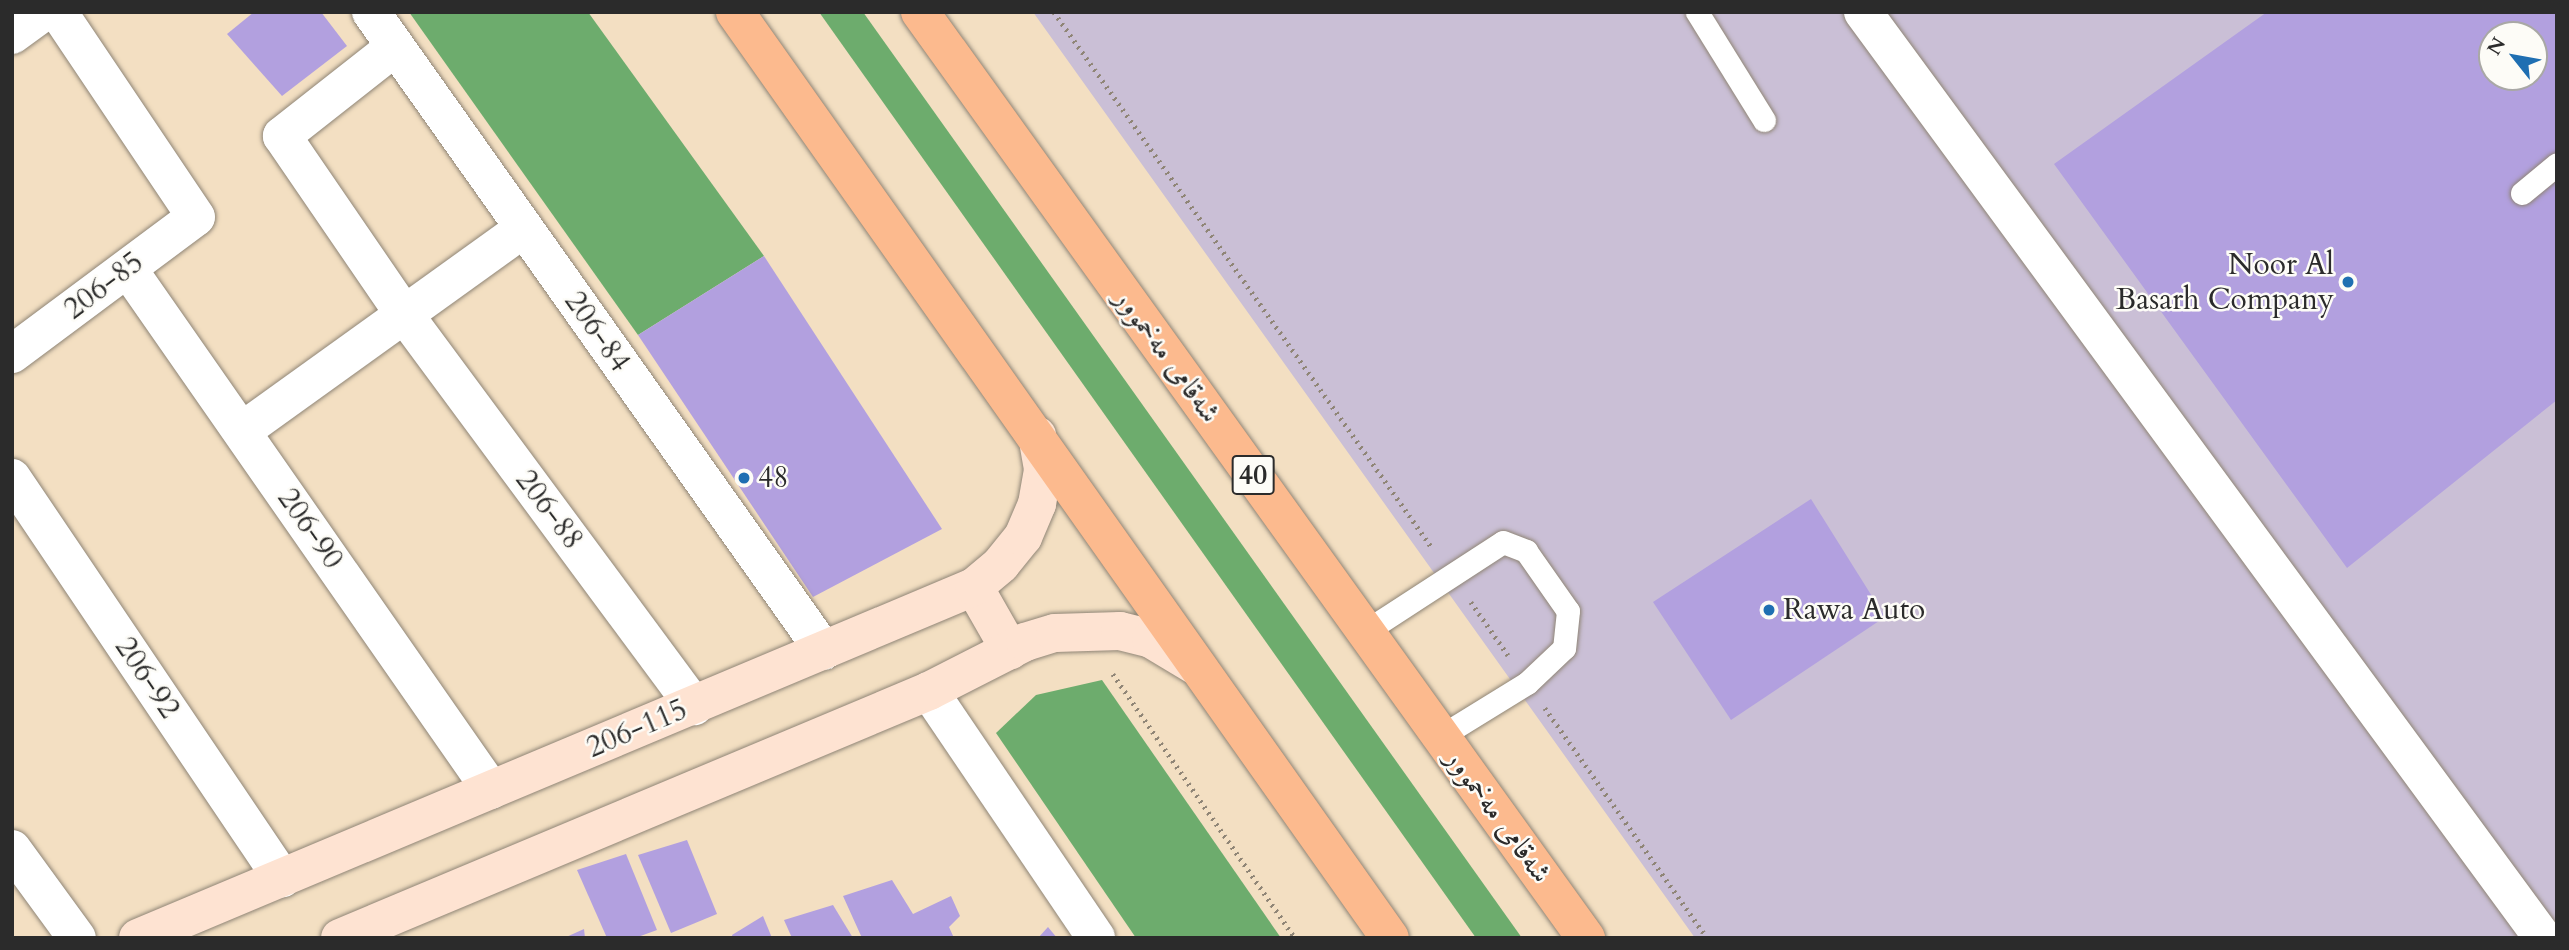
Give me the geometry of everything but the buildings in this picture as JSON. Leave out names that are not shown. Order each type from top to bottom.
[{"type":"highway","points":[[735,12],[1390,938]]},
{"type":"highway","name":"شەقامی مەخموور","points":[[920,12],[1586,938]]},
{"type":"street","points":[[12,36],[44,12]]},
{"type":"street","name":"206-85","points":[[12,354],[196,217],[58,12]]},
{"type":"street","name":"206-84","points":[[370,12],[824,651]]},
{"type":"street","points":[[1863,12],[2543,938]]},
{"type":"street","name":"206-88","points":[[395,47],[282,136],[404,314],[694,706]]},
{"type":"street","points":[[242,431],[524,228]]},
{"type":"street","name":"206-90","points":[[128,269],[491,790]]},
{"type":"street","name":"206-115","points":[[138,938],[974,587],[1001,565],[1023,537],[1037,504],[1043,469],[1037,436]]},
{"type":"street","name":"206-92","points":[[12,478],[282,878]]},
{"type":"street","points":[[974,587],[1010,650]]},
{"type":"street","points":[[340,938],[929,691],[1010,650],[1055,633],[1120,631],[1151,639],[1196,666]]},
{"type":"street","points":[[929,691],[1096,938]]},
{"type":"street","points":[[12,849],[76,938]]},
{"type":"lane","points":[[1697,12],[1764,120]]},
{"type":"lane","points":[[2522,193],[2557,164]]},
{"type":"lane","points":[[1366,631],[1503,542],[1526,551],[1568,611],[1564,648],[1527,683],[1441,736]]},
{"type":"path","points":[[1054,12],[1707,938]]},
{"type":"path","points":[[1105,663],[1295,938]]},
{"type":"shaded area","points":[[1033,12],[2557,12],[2557,938],[1695,938]]},
{"type":"green space","points":[[409,12],[588,12],[764,256],[638,335]]},
{"type":"green space","points":[[819,12],[863,12],[1522,938],[1476,938]]},
{"type":"green space","points":[[1102,680],[1281,938],[1136,938],[996,733],[1036,695]]},
{"type":"place","name":"Noor Al Basarh Company","points":[[2348,282]]},
{"type":"place","name":"48","points":[[744,478]]},
{"type":"place","name":"Rawa Auto","points":[[1769,610]]}]
